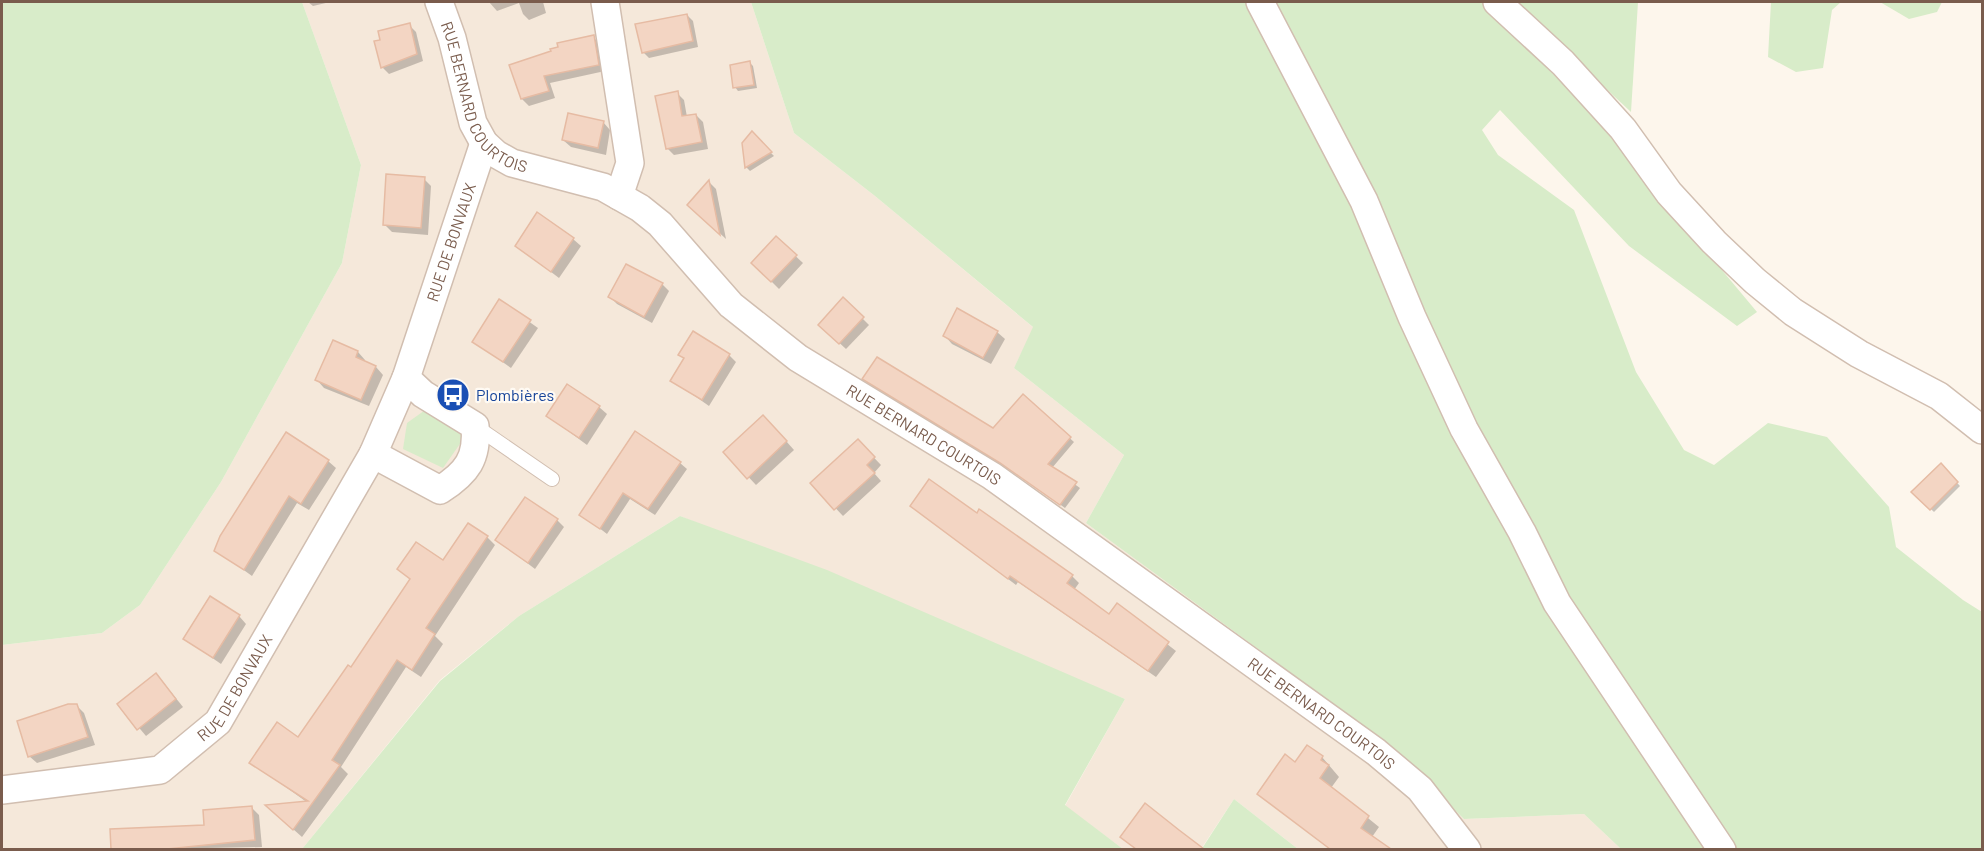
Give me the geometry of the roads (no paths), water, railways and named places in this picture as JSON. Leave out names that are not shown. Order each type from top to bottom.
[{"type":"street","name":"RUE BERNARD COURTOIS","points":[[439,2],[452,38],[473,123],[484,143],[512,163],[603,188],[660,224],[731,305],[798,358],[992,476],[1376,752],[1420,789],[1467,849]]},
{"type":"street","points":[[604,2],[630,163],[619,196]]},
{"type":"street","points":[[1260,2],[1364,201],[1412,317],[1460,420],[1522,532],[1557,603],[1722,849]]},
{"type":"street","points":[[1497,2],[1563,63],[1623,129],[1670,193],[1714,242],[1755,281],[1793,312],[1859,354],[1939,396],[1983,430]]},
{"type":"street","name":"RUE DE BONVAUX","points":[[2,790],[160,770],[218,722],[373,454],[406,378],[484,143]]},
{"type":"street","points":[[373,454],[440,490],[460,478],[477,448],[475,426],[423,394],[406,378]]},
{"type":"lane","points":[[475,426],[552,478]]},
{"type":"place","name":"Plombières","points":[[453,395]]}]
